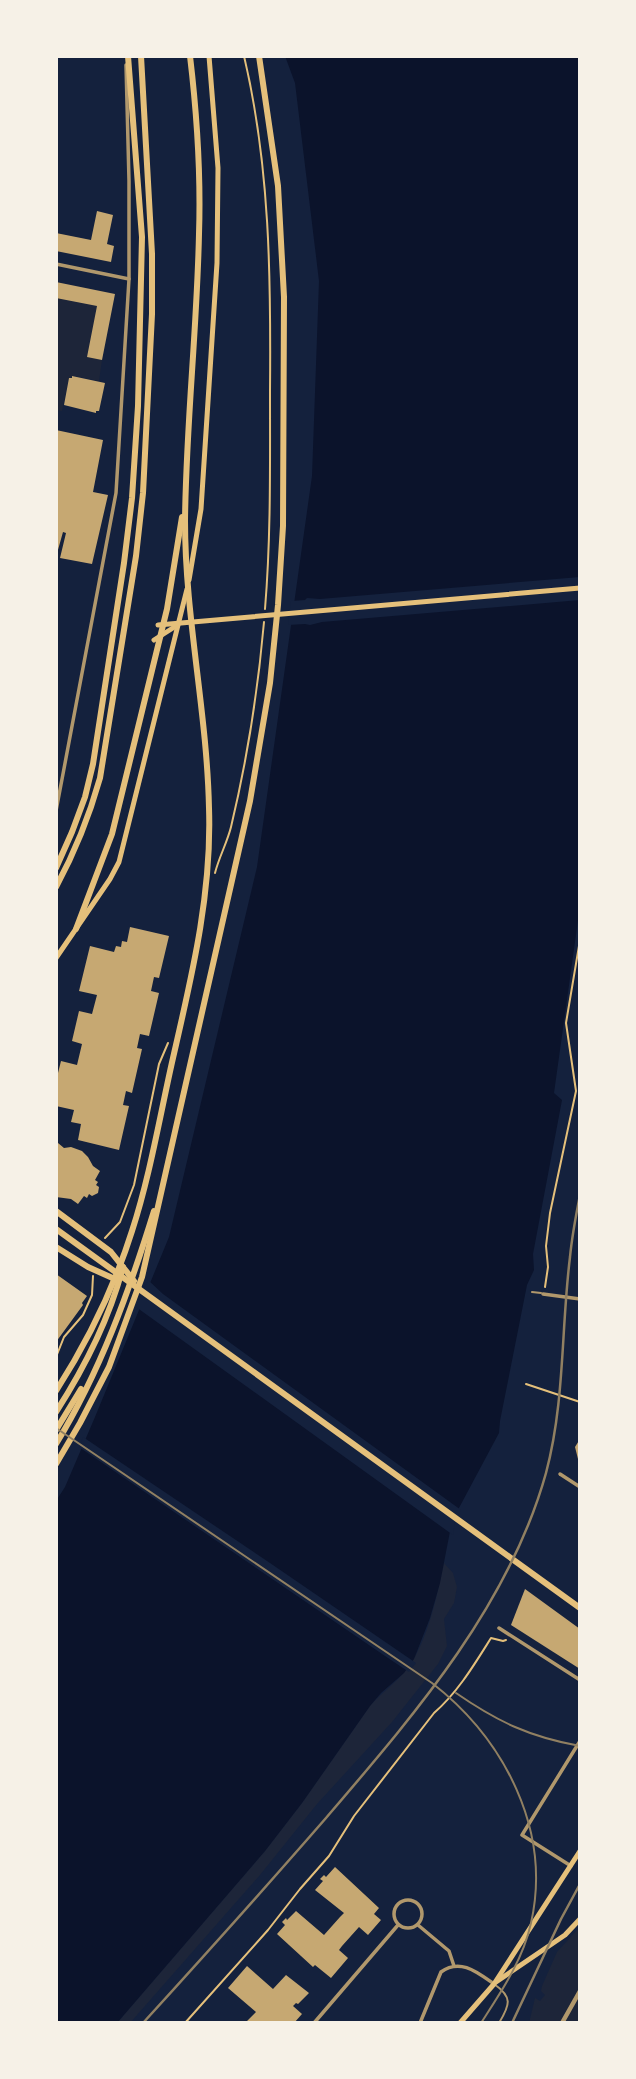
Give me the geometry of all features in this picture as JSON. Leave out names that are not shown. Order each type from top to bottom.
[{"type":"highway","points":[[56,869],[85,797],[93,764],[132,498],[138,406],[142,237],[127,56]]},
{"type":"highway","points":[[56,887],[76,848],[100,778],[136,556],[143,493],[152,314],[152,254],[141,56]]},
{"type":"highway","points":[[56,1412],[105,1322],[121,1276],[172,1063],[199,941],[205,901],[209,854],[208,783],[188,596],[186,494],[200,200],[198,137],[190,56]]},
{"type":"highway","points":[[56,1464],[95,1395],[132,1308],[150,1247],[253,788],[270,683],[277,618],[283,487],[283,250],[275,154],[259,56]]},
{"type":"highway","points":[[76,929],[110,841],[167,610],[186,494]]},
{"type":"highway","points":[[56,1444],[102,1354],[132,1280],[167,1170]]},
{"type":"highway","points":[[56,1211],[111,1252],[141,1291]]},
{"type":"highway","points":[[56,1391],[99,1316],[133,1228]]},
{"type":"highway","points":[[56,1229],[580,1608]]},
{"type":"highway","points":[[56,1247],[88,1267],[141,1291]]},
{"type":"highway","points":[[56,1430],[102,1354]]},
{"type":"main road","points":[[56,958],[110,879],[118,862],[194,555],[201,509],[217,263],[218,168],[209,56]]},
{"type":"main road","points":[[158,625],[580,588]]},
{"type":"main road","points":[[154,640],[178,625]]},
{"type":"main road","points":[[460,2023],[494,1984],[580,1851]]},
{"type":"main road","points":[[494,1984],[565,1935],[580,1919]]},
{"type":"street","points":[[56,811],[116,494],[129,279],[127,56]]},
{"type":"street","points":[[56,264],[129,279]]},
{"type":"street","points":[[543,1294],[580,1300]]},
{"type":"street","points":[[560,1474],[580,1487]]},
{"type":"street","points":[[499,1628],[580,1680]]},
{"type":"street","points":[[571,1866],[522,1835],[580,1741]]},
{"type":"street","points":[[410,1900],[418,1904],[422,1917],[418,1925],[405,1929],[398,1924],[394,1917],[395,1908],[401,1902],[410,1900]]},
{"type":"street","points":[[314,2023],[398,1924]]},
{"type":"street","points":[[418,1925],[449,1951],[454,1966]]},
{"type":"street","points":[[420,2023],[441,1972],[454,1966],[466,1967],[494,1984]]},
{"type":"street","points":[[562,2023],[580,1991]]},
{"type":"lane","points":[[532,1292],[543,1294]]},
{"type":"lane","points":[[494,1984],[505,1991],[509,2000],[499,2023]]},
{"type":"path","points":[[214,880],[220,852],[230,831],[251,720],[262,643],[268,565],[269,240],[262,156],[244,56]]},
{"type":"path","points":[[543,1294],[548,1267],[546,1247],[550,1213],[576,1091],[566,1023],[580,940]]},
{"type":"path","points":[[102,1243],[120,1222],[134,1185],[159,1064],[170,1041]]},
{"type":"path","points":[[56,1356],[64,1337],[83,1315],[92,1295],[94,1271]]},
{"type":"path","points":[[526,1384],[580,1402]]},
{"type":"path","points":[[185,2023],[330,1856],[354,1816],[434,1713],[460,1686],[491,1638],[503,1641],[513,1637]]},
{"type":"shaded area","points":[[285,56],[580,56],[580,906],[554,1093],[562,1100],[533,1254],[534,1270],[527,1285],[499,1433],[452,1521],[440,1583],[414,1659],[404,1673],[370,1706],[265,1851],[117,2023],[56,2023],[56,1501],[65,1487],[95,1417],[169,1237],[257,867],[312,476],[319,281],[295,83]]},
{"type":"shaded area","points":[[56,298],[97,306],[87,356],[102,360],[99,381],[73,376],[69,378],[62,411],[56,410]]},
{"type":"shaded area","points":[[444,1563],[453,1573],[457,1587],[454,1603],[444,1619],[447,1646],[438,1664],[392,1722],[317,1804],[260,1875],[130,2023],[117,2023],[265,1851],[370,1706],[401,1676],[413,1660],[430,1620]]},
{"type":"shaded area","points":[[580,1927],[580,2023],[529,2023],[535,1998],[540,2001],[545,1995],[541,1991],[542,1986],[557,1952]]},
{"type":"pier","points":[[580,577],[580,600],[288,625],[291,601],[307,598]]},
{"type":"pier","points":[[148,1280],[163,1294],[461,1510],[453,1535],[136,1307]]},
{"type":"pier","points":[[83,1437],[416,1663],[409,1672],[388,1658],[79,1447]]},
{"type":"building","points":[[97,211],[113,215],[107,244],[114,246],[111,262],[56,251],[56,233],[91,240]]},
{"type":"building","points":[[56,282],[115,294],[102,360],[87,357],[97,306],[56,298]]},
{"type":"building","points":[[72,376],[105,383],[99,411],[96,413],[64,405],[69,378]]},
{"type":"building","points":[[56,430],[103,440],[93,492],[108,495],[92,564],[60,558],[66,533],[63,532],[56,557]]},
{"type":"building","points":[[130,927],[169,936],[159,978],[154,977],[151,991],[159,993],[149,1036],[140,1034],[137,1048],[142,1049],[132,1093],[126,1091],[123,1105],[129,1106],[119,1150],[78,1140],[81,1124],[71,1122],[74,1110],[56,1106],[56,1081],[61,1061],[77,1065],[82,1044],[72,1041],[79,1011],[92,1014],[97,995],[79,991],[90,946],[114,952],[116,946],[121,947],[122,941],[127,942]]},
{"type":"building","points":[[58,1143],[64,1148],[71,1147],[82,1151],[100,1171],[95,1180],[98,1182],[98,1193],[92,1196],[89,1194],[87,1198],[84,1196],[78,1204],[71,1199],[56,1197]]},
{"type":"building","points":[[56,1274],[87,1296],[56,1342]]},
{"type":"building","points":[[580,1439],[580,1462],[579,1463],[575,1447]]},
{"type":"building","points":[[525,1589],[580,1629],[580,1669],[511,1625]]},
{"type":"building","points":[[335,1867],[379,1908],[374,1914],[381,1920],[368,1935],[359,1927],[342,1946],[339,1950],[348,1958],[331,1978],[315,1965],[313,1967],[277,1934],[285,1925],[282,1922],[296,1911],[324,1935],[344,1913],[315,1890],[323,1881],[320,1879],[324,1875],[326,1877]]},
{"type":"building","points":[[247,1966],[273,1989],[286,1975],[309,1993],[293,2006],[302,2014],[294,2023],[245,2023],[256,2012],[228,1988]]},
{"type":"tram line","points":[[56,1428],[432,1683],[481,1731],[501,1759],[528,1821],[535,1854],[536,1888],[531,1923],[523,1950],[481,2023]]},
{"type":"tram line","points":[[456,1693],[515,1727],[545,1738],[580,1746]]},
{"type":"railway","points":[[143,2023],[303,1844],[425,1699],[455,1657],[508,1569],[530,1522],[552,1446],[560,1392],[567,1284],[580,1195]]},
{"type":"railway","points":[[512,2023],[580,1884]]}]
